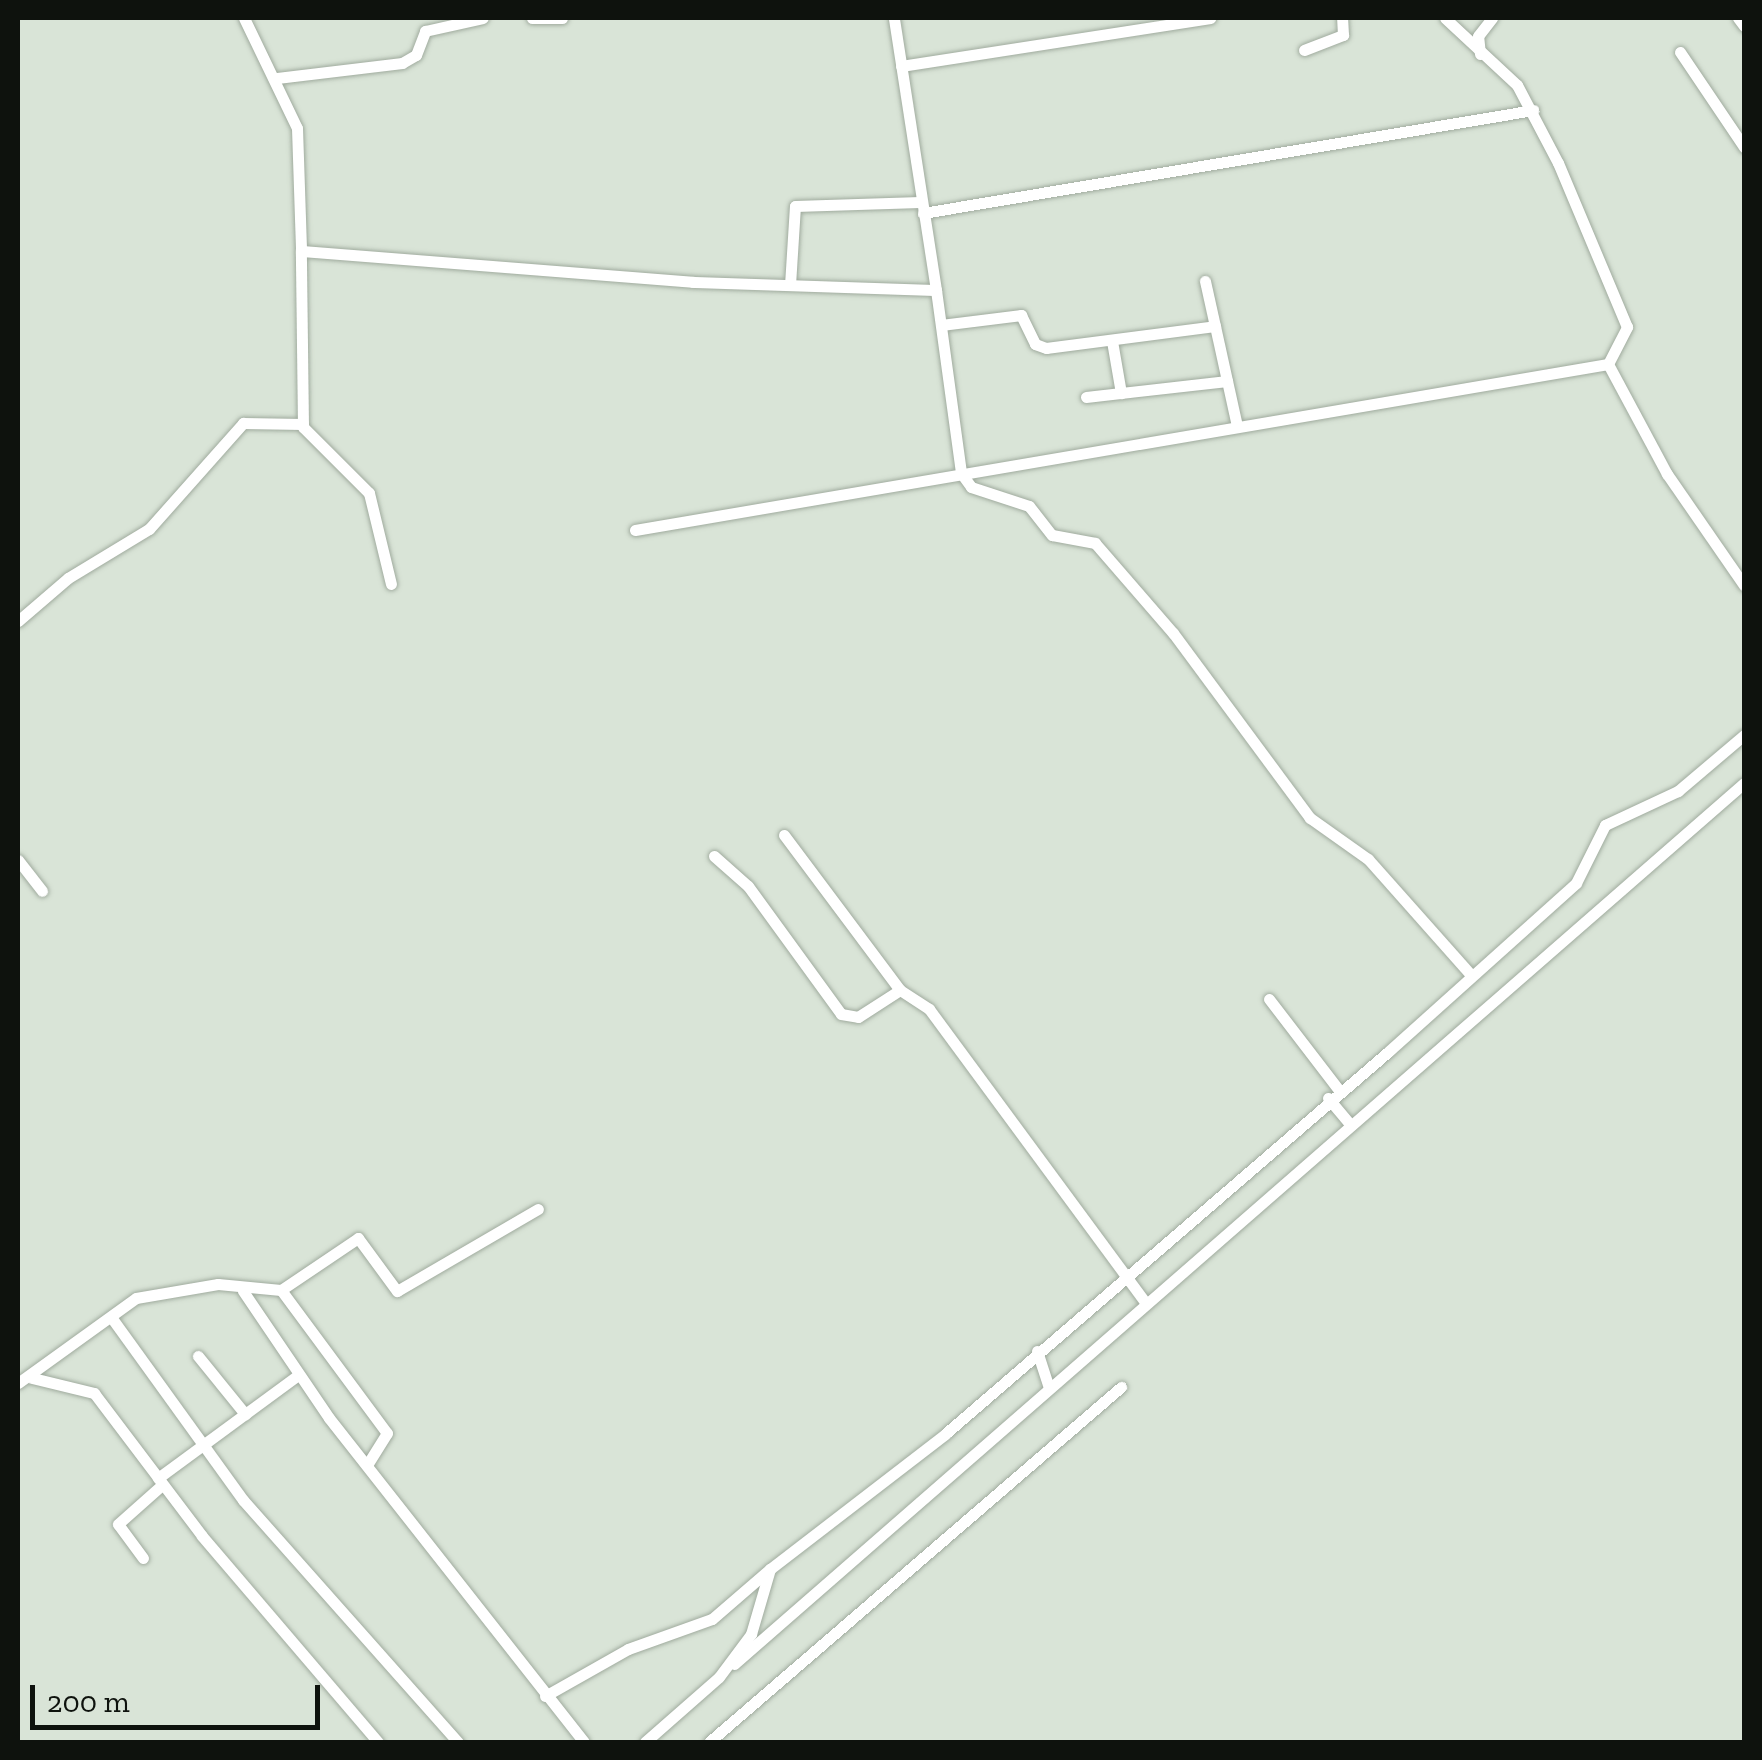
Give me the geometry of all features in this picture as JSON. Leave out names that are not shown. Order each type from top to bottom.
[{"type":"street","points":[[244,18],[277,78],[299,138],[303,424],[309,441],[369,493],[390,584]]},
{"type":"street","points":[[277,78],[402,63],[416,55],[425,30],[484,18]]},
{"type":"street","points":[[532,18],[562,18]]},
{"type":"street","points":[[894,18],[960,473],[980,493],[1029,506],[1042,530],[1095,543],[1173,633],[1310,818],[1368,860],[1471,975]]},
{"type":"street","points":[[901,66],[1210,18]]},
{"type":"street","points":[[1304,50],[1343,35],[1342,18]]},
{"type":"street","points":[[1445,18],[1533,110],[1627,328],[1608,364]]},
{"type":"street","points":[[1462,40],[1478,36],[1492,18]]},
{"type":"street","points":[[1738,18],[1744,26]]},
{"type":"street","points":[[1478,36],[1480,54]]},
{"type":"street","points":[[1680,52],[1744,147]]},
{"type":"street","points":[[790,286],[795,206],[922,207],[1533,110]]},
{"type":"street","points":[[301,251],[790,286],[936,290]]},
{"type":"street","points":[[1205,281],[1237,426]]},
{"type":"street","points":[[940,326],[1014,314],[1025,317],[1038,348],[1215,326]]},
{"type":"street","points":[[1112,341],[1120,393]]},
{"type":"street","points":[[636,530],[1608,364]]},
{"type":"street","points":[[1608,364],[1663,467],[1744,586]]},
{"type":"street","points":[[1086,397],[1227,381]]},
{"type":"street","points":[[18,621],[68,578],[149,529],[243,423],[303,424]]},
{"type":"street","points":[[545,1696],[628,1649],[712,1619],[946,1434],[1036,1351],[1576,883],[1605,826],[1678,791],[1744,736]]},
{"type":"street","points":[[646,1742],[1744,783]]},
{"type":"street","points":[[784,836],[900,990],[930,1009],[1146,1303]]},
{"type":"street","points":[[714,856],[748,886],[841,1014],[858,1018],[900,990]]},
{"type":"street","points":[[18,860],[42,891]]},
{"type":"street","points":[[1269,999],[1350,1125]]},
{"type":"street","points":[[18,1382],[32,1378],[142,1297],[218,1284],[243,1292],[281,1290],[358,1238],[397,1291],[538,1209]]},
{"type":"street","points":[[281,1290],[388,1433],[366,1466]]},
{"type":"street","points":[[243,1292],[298,1376],[366,1466],[584,1742]]},
{"type":"street","points":[[111,1317],[202,1446],[458,1742]]},
{"type":"street","points":[[1036,1351],[1049,1387]]},
{"type":"street","points":[[198,1356],[245,1414]]},
{"type":"street","points":[[143,1558],[118,1524],[202,1446],[298,1376]]},
{"type":"street","points":[[32,1378],[94,1393],[160,1481],[378,1742]]},
{"type":"street","points":[[709,1742],[1121,1386]]},
{"type":"street","points":[[719,1678],[751,1634],[770,1570]]}]
